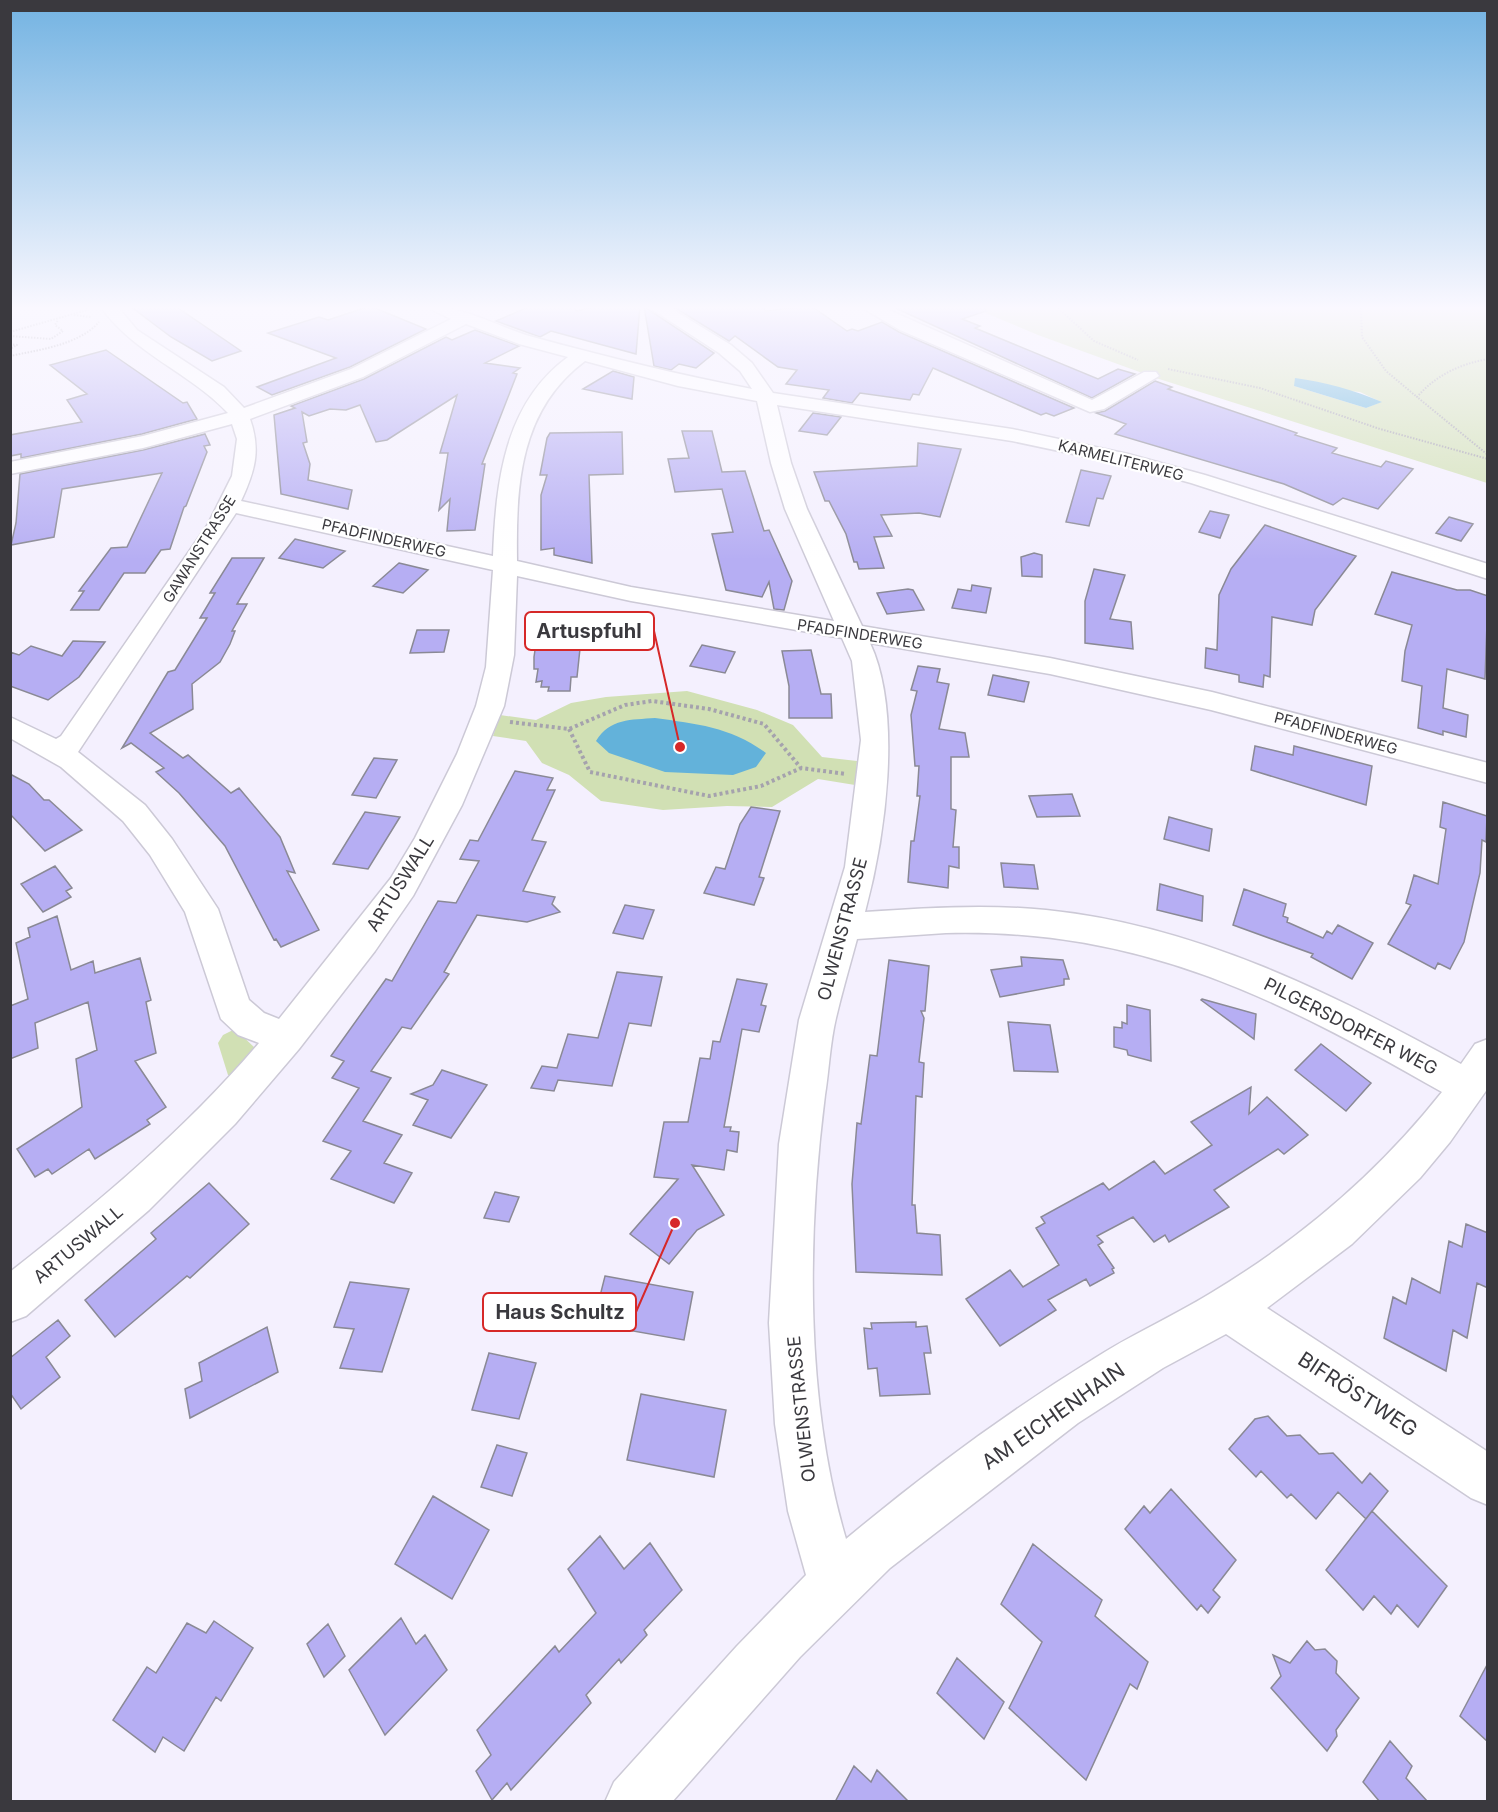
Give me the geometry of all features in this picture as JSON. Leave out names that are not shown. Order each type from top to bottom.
[{"type":"street","name":"GAWANSTRASSE","points":[[58,752],[71,743],[231,504],[242,477],[246,437],[239,416],[219,391]]},
{"type":"street","points":[[10,468],[100,451],[239,416],[308,391]]},
{"type":"street","name":"ARTUSWALL","points":[[10,1300],[77,1246],[152,1179],[249,1082],[360,946],[402,886],[442,814],[473,751],[485,718],[501,657],[506,504],[515,455],[529,410],[542,391]]},
{"type":"street","name":"KARMELITERWEG","points":[[737,391],[1012,435],[1087,428],[1198,479],[1488,572]]},
{"type":"street","name":"OLWENSTRASSE","points":[[762,391],[766,397],[781,463],[796,509],[818,562],[855,634],[865,661],[875,740],[861,867],[817,1020],[799,1144],[791,1323],[800,1424],[813,1511],[834,1584]]},
{"type":"street","points":[[1021,391],[1087,428],[1098,405],[1119,391]]},
{"type":"street","name":"PFADFINDERWEG","points":[[231,504],[692,606],[1050,666],[1212,700],[1488,773]]},
{"type":"street","points":[[10,726],[58,752],[101,783],[126,805],[161,847],[201,909],[234,1008],[251,1024],[286,1038]]},
{"type":"street","name":"PILGERSDORFER WEG","points":[[844,927],[974,919],[1047,923],[1151,943],[1216,962],[1278,986],[1344,1018],[1477,1070]]},
{"type":"street","name":"AM EICHENHAIN","points":[[634,1802],[735,1687],[834,1584],[941,1495],[1034,1427],[1134,1360],[1227,1308],[1312,1251],[1380,1189],[1429,1135],[1477,1070]]},
{"type":"street","name":"BIFRÖSTWEG","points":[[1227,1308],[1488,1481]]},
{"type":"path","points":[[1267,391],[1380,429],[1488,457]]},
{"type":"path","points":[[1409,391],[1488,457]]},
{"type":"path","points":[[1417,397],[1422,391]]},
{"type":"path","points":[[506,721],[569,729],[625,705],[652,701],[709,709],[764,724],[801,768]]},
{"type":"path","points":[[569,729],[590,772],[709,796],[761,786],[801,768],[848,775]]},
{"type":"green space","points":[[1196,391],[1309,391],[1366,408],[1381,402],[1360,392],[1344,391],[1487,391],[1487,483]]},
{"type":"green space","points":[[687,691],[757,710],[793,725],[822,757],[857,761],[855,785],[818,779],[772,807],[727,806],[663,810],[601,801],[569,775],[542,763],[526,741],[493,736],[500,715],[536,720],[571,703],[606,697]]},
{"type":"green space","points":[[235,1029],[255,1048],[234,1075],[228,1075],[218,1043],[223,1035]]},
{"type":"water","points":[[1309,391],[1350,391],[1382,402],[1366,408]]},
{"type":"water","points":[[655,718],[727,732],[766,753],[756,767],[733,775],[665,772],[609,753],[596,741],[614,724]]},
{"type":"building","points":[[83,391],[165,391],[183,403],[187,402],[197,419],[142,434],[21,458],[21,454],[10,456],[10,435],[82,422],[67,400],[87,394]]},
{"type":"building","points":[[264,391],[284,391],[272,395]]},
{"type":"building","points":[[333,391],[511,391],[482,464],[485,464],[475,530],[447,531],[450,499],[439,510],[448,453],[440,453],[457,395],[387,440],[376,442],[360,405],[346,410],[330,409],[309,416],[302,412],[307,442],[303,443],[310,464],[308,480],[352,490],[348,509],[281,494],[274,415],[295,408],[291,406]]},
{"type":"building","points":[[591,391],[633,391],[632,399]]},
{"type":"building","points":[[829,391],[921,391],[919,395],[913,394],[910,400],[860,393],[852,403],[823,398]]},
{"type":"building","points":[[985,391],[1034,391],[1074,408],[1054,416],[1046,413],[1041,415]]},
{"type":"building","points":[[1076,391],[1105,391],[1092,398]]},
{"type":"building","points":[[1139,391],[1173,391],[1337,448],[1332,453],[1381,467],[1386,461],[1413,469],[1378,509],[1343,498],[1333,505],[1284,484],[1115,434],[1126,424],[1096,413],[1105,411]]},
{"type":"building","points":[[813,413],[841,417],[827,435],[799,431]]},
{"type":"building","points":[[682,431],[712,431],[722,472],[745,471],[764,531],[769,530],[792,581],[784,610],[774,609],[769,582],[762,597],[726,590],[712,534],[733,532],[722,489],[675,492],[668,459],[689,458]]},
{"type":"building","points":[[622,432],[623,474],[589,475],[592,563],[554,555],[554,548],[541,550],[541,495],[547,475],[540,475],[550,433]]},
{"type":"building","points":[[205,434],[210,445],[204,446],[207,452],[184,507],[170,549],[161,550],[145,573],[124,573],[99,610],[71,610],[84,591],[79,591],[111,548],[127,547],[162,473],[62,489],[54,537],[11,545],[16,523],[20,474],[143,450]]},
{"type":"building","points":[[918,443],[961,449],[940,517],[919,513],[881,515],[892,536],[874,537],[884,568],[859,569],[857,562],[854,562],[846,534],[829,501],[825,501],[814,472],[917,466]]},
{"type":"building","points":[[1081,470],[1111,476],[1103,499],[1097,498],[1089,526],[1066,522]]},
{"type":"building","points":[[1210,511],[1229,515],[1220,538],[1199,532]]},
{"type":"building","points":[[1449,517],[1473,524],[1461,541],[1436,533]]},
{"type":"building","points":[[1265,525],[1356,556],[1315,610],[1312,625],[1272,617],[1270,677],[1264,675],[1263,687],[1239,682],[1239,675],[1205,668],[1206,648],[1217,650],[1219,595],[1231,569]]},
{"type":"building","points":[[295,539],[345,551],[323,568],[279,558]]},
{"type":"building","points":[[1034,553],[1042,555],[1042,577],[1022,576],[1021,557]]},
{"type":"building","points":[[232,558],[264,558],[237,604],[247,604],[232,631],[235,631],[230,644],[220,662],[192,684],[193,709],[150,733],[183,758],[188,755],[231,793],[239,788],[280,837],[295,873],[287,871],[319,930],[281,947],[276,939],[274,940],[225,846],[179,793],[156,772],[164,768],[131,743],[122,748],[168,672],[175,670],[207,618],[200,618],[215,593],[210,593]]},
{"type":"building","points":[[399,563],[428,570],[403,593],[373,586]]},
{"type":"building","points":[[1094,569],[1125,575],[1110,619],[1131,622],[1133,649],[1085,643],[1085,601]]},
{"type":"building","points":[[1392,572],[1488,596],[1485,679],[1447,669],[1443,708],[1468,715],[1466,737],[1443,731],[1443,735],[1418,728],[1422,686],[1402,681],[1405,651],[1412,625],[1375,614]]},
{"type":"building","points":[[972,585],[991,588],[986,613],[952,608],[958,589],[971,591]]},
{"type":"building","points":[[913,590],[924,610],[887,614],[877,593]]},
{"type":"building","points":[[565,614],[583,620],[577,677],[571,677],[570,691],[548,691],[549,687],[541,687],[542,681],[536,682],[538,669],[534,669],[539,623]]},
{"type":"building","points":[[417,630],[449,630],[444,652],[410,653]]},
{"type":"building","points":[[73,641],[105,642],[79,677],[48,700],[10,686],[10,652],[19,655],[31,646],[62,656]]},
{"type":"building","points":[[702,645],[735,652],[725,673],[690,666]]},
{"type":"building","points":[[811,650],[821,694],[831,694],[832,718],[789,718],[789,686],[782,651]]},
{"type":"building","points":[[918,666],[940,669],[937,682],[949,684],[939,729],[965,733],[969,757],[951,757],[951,809],[956,810],[953,847],[959,847],[959,868],[949,866],[948,888],[908,882],[911,841],[914,841],[920,796],[917,796],[919,766],[915,766],[911,715],[917,691],[911,690]]},
{"type":"building","points":[[993,675],[1029,682],[1024,702],[988,695]]},
{"type":"building","points":[[1255,746],[1293,755],[1294,746],[1372,766],[1366,805],[1251,770]]},
{"type":"building","points":[[374,758],[397,760],[376,798],[352,795]]},
{"type":"building","points":[[515,771],[553,778],[547,790],[555,790],[532,840],[546,842],[523,891],[555,897],[552,904],[560,912],[527,922],[477,915],[444,972],[449,974],[411,1029],[402,1027],[371,1071],[391,1078],[363,1121],[402,1135],[384,1163],[412,1173],[394,1203],[331,1179],[351,1151],[323,1141],[359,1088],[332,1078],[344,1061],[331,1056],[386,979],[392,981],[438,901],[456,903],[479,861],[460,859],[470,840],[478,841]]},
{"type":"building","points":[[10,774],[29,784],[44,800],[49,800],[82,830],[45,851],[10,814]]},
{"type":"building","points":[[1072,794],[1080,816],[1037,817],[1029,796]]},
{"type":"building","points":[[1443,802],[1487,816],[1486,842],[1482,840],[1480,873],[1464,942],[1450,969],[1438,963],[1435,969],[1388,944],[1411,905],[1406,903],[1414,875],[1438,884],[1446,829],[1440,827]]},
{"type":"building","points":[[751,807],[780,811],[759,877],[764,878],[754,905],[704,893],[716,867],[725,869],[740,824]]},
{"type":"building","points":[[365,812],[400,817],[368,869],[333,864]]},
{"type":"building","points":[[1169,817],[1212,829],[1209,851],[1164,839]]},
{"type":"building","points":[[1001,863],[1034,865],[1038,889],[1004,887]]},
{"type":"building","points":[[55,866],[72,888],[66,891],[71,897],[43,912],[21,884]]},
{"type":"building","points":[[1160,884],[1203,896],[1202,921],[1157,910]]},
{"type":"building","points":[[1244,889],[1286,904],[1283,916],[1288,918],[1287,922],[1323,938],[1327,931],[1332,934],[1338,925],[1373,943],[1352,979],[1311,957],[1313,954],[1233,925]]},
{"type":"building","points":[[625,905],[654,910],[643,939],[613,933]]},
{"type":"building","points":[[57,916],[71,970],[93,961],[95,973],[140,958],[151,1000],[146,1002],[156,1053],[135,1061],[166,1107],[147,1120],[150,1124],[95,1159],[89,1149],[52,1174],[48,1169],[35,1177],[17,1149],[82,1107],[76,1059],[97,1050],[88,1002],[35,1023],[38,1048],[10,1059],[10,1006],[28,999],[16,943],[30,937],[28,928]]},
{"type":"building","points":[[1021,957],[1063,960],[1069,979],[1064,979],[1064,985],[1000,997],[991,970],[1022,966]]},
{"type":"building","points":[[889,960],[929,966],[925,1011],[921,1011],[924,1018],[919,1062],[924,1063],[922,1097],[916,1096],[912,1205],[915,1205],[917,1233],[940,1235],[942,1275],[856,1272],[852,1184],[857,1123],[861,1124],[870,1055],[877,1056]]},
{"type":"building","points":[[617,972],[662,977],[651,1026],[629,1023],[612,1086],[558,1080],[554,1091],[531,1088],[542,1066],[557,1068],[568,1034],[598,1038]]},
{"type":"building","points":[[737,979],[767,984],[761,1005],[766,1006],[759,1032],[742,1029],[724,1127],[731,1127],[730,1131],[739,1132],[737,1152],[727,1150],[724,1170],[692,1165],[724,1215],[697,1230],[669,1264],[630,1234],[678,1179],[654,1177],[664,1122],[688,1122],[700,1058],[710,1059],[713,1041],[720,1042]]},
{"type":"building","points":[[1201,1000],[1256,1014],[1254,1039]]},
{"type":"building","points":[[1127,1005],[1150,1010],[1151,1061],[1128,1055],[1127,1050],[1114,1047],[1114,1027],[1122,1028],[1122,1022],[1127,1024]]},
{"type":"building","points":[[1008,1022],[1050,1025],[1058,1072],[1014,1071]]},
{"type":"building","points":[[1321,1044],[1371,1083],[1346,1111],[1295,1070]]},
{"type":"building","points":[[442,1070],[487,1085],[451,1138],[413,1125],[428,1100],[411,1094],[433,1085]]},
{"type":"building","points":[[1251,1087],[1249,1114],[1267,1097],[1308,1135],[1284,1154],[1278,1149],[1214,1190],[1229,1207],[1169,1242],[1165,1235],[1154,1242],[1133,1217],[1097,1236],[1103,1242],[1098,1245],[1114,1268],[1112,1269],[1114,1273],[1090,1286],[1086,1279],[1048,1300],[1056,1310],[1000,1346],[966,1299],[1010,1270],[1023,1287],[1059,1265],[1036,1228],[1045,1223],[1041,1217],[1103,1183],[1109,1190],[1154,1161],[1165,1174],[1212,1145],[1191,1122]]},
{"type":"building","points":[[209,1183],[249,1224],[190,1278],[187,1276],[115,1337],[85,1300],[156,1239],[151,1233]]},
{"type":"building","points":[[495,1192],[519,1197],[509,1222],[484,1218]]},
{"type":"building","points":[[1466,1224],[1488,1233],[1488,1288],[1477,1283],[1467,1338],[1453,1330],[1446,1371],[1384,1338],[1393,1297],[1406,1304],[1412,1278],[1440,1293],[1449,1241],[1462,1247]]},
{"type":"building","points":[[605,1276],[693,1292],[684,1340],[593,1324]]},
{"type":"building","points":[[350,1282],[409,1289],[382,1372],[340,1368],[354,1329],[334,1327]]},
{"type":"building","points":[[58,1320],[70,1336],[46,1357],[60,1377],[21,1409],[10,1393],[10,1358]]},
{"type":"building","points":[[916,1322],[916,1327],[927,1326],[931,1353],[924,1353],[930,1394],[880,1396],[877,1368],[868,1369],[864,1328],[872,1329],[871,1323]]},
{"type":"building","points":[[267,1327],[278,1372],[190,1418],[185,1389],[202,1381],[199,1363]]},
{"type":"building","points":[[489,1353],[536,1363],[519,1419],[472,1410]]},
{"type":"building","points":[[641,1394],[726,1410],[714,1477],[627,1460]]},
{"type":"building","points":[[1268,1416],[1287,1436],[1300,1435],[1319,1454],[1333,1453],[1362,1483],[1370,1473],[1388,1491],[1366,1519],[1338,1492],[1316,1519],[1291,1494],[1287,1498],[1261,1471],[1256,1477],[1229,1449],[1255,1419]]},
{"type":"building","points":[[497,1445],[527,1453],[512,1496],[481,1487]]},
{"type":"building","points":[[1171,1489],[1236,1560],[1213,1590],[1220,1597],[1208,1613],[1201,1605],[1197,1610],[1125,1529],[1144,1506],[1150,1513]]},
{"type":"building","points":[[433,1496],[489,1530],[452,1599],[395,1564]]},
{"type":"building","points":[[1372,1511],[1447,1586],[1418,1627],[1397,1605],[1391,1614],[1374,1596],[1363,1610],[1326,1570]]},
{"type":"building","points":[[600,1536],[624,1569],[650,1543],[682,1590],[644,1630],[647,1635],[621,1663],[619,1659],[586,1695],[591,1703],[511,1790],[507,1783],[492,1800],[476,1771],[491,1755],[477,1730],[555,1646],[559,1652],[596,1613],[568,1569]]},
{"type":"building","points":[[1033,1544],[1102,1600],[1095,1616],[1148,1662],[1137,1689],[1130,1684],[1086,1780],[1009,1708],[1042,1642],[1001,1604]]},
{"type":"building","points":[[401,1618],[416,1644],[425,1635],[447,1670],[385,1735],[349,1670]]},
{"type":"building","points":[[214,1621],[253,1648],[221,1701],[216,1697],[184,1751],[163,1737],[155,1752],[113,1720],[147,1667],[156,1673],[187,1623],[206,1633]]},
{"type":"building","points":[[328,1624],[345,1656],[324,1677],[307,1644]]},
{"type":"building","points":[[1307,1641],[1315,1650],[1325,1649],[1337,1661],[1336,1673],[1359,1698],[1336,1730],[1337,1736],[1327,1751],[1271,1688],[1281,1676],[1273,1655],[1290,1663]]},
{"type":"building","points":[[957,1658],[1004,1702],[984,1739],[937,1693]]},
{"type":"building","points":[[1488,1663],[1488,1742],[1460,1716]]},
{"type":"building","points":[[1390,1741],[1412,1766],[1406,1778],[1428,1802],[1380,1802],[1363,1782]]},
{"type":"building","points":[[854,1766],[871,1782],[877,1770],[909,1802],[835,1802]]},
{"type":"place","name":"Artuspfuhl","points":[[680,747]]},
{"type":"place","name":"Haus Schultz","points":[[675,1223]]}]
